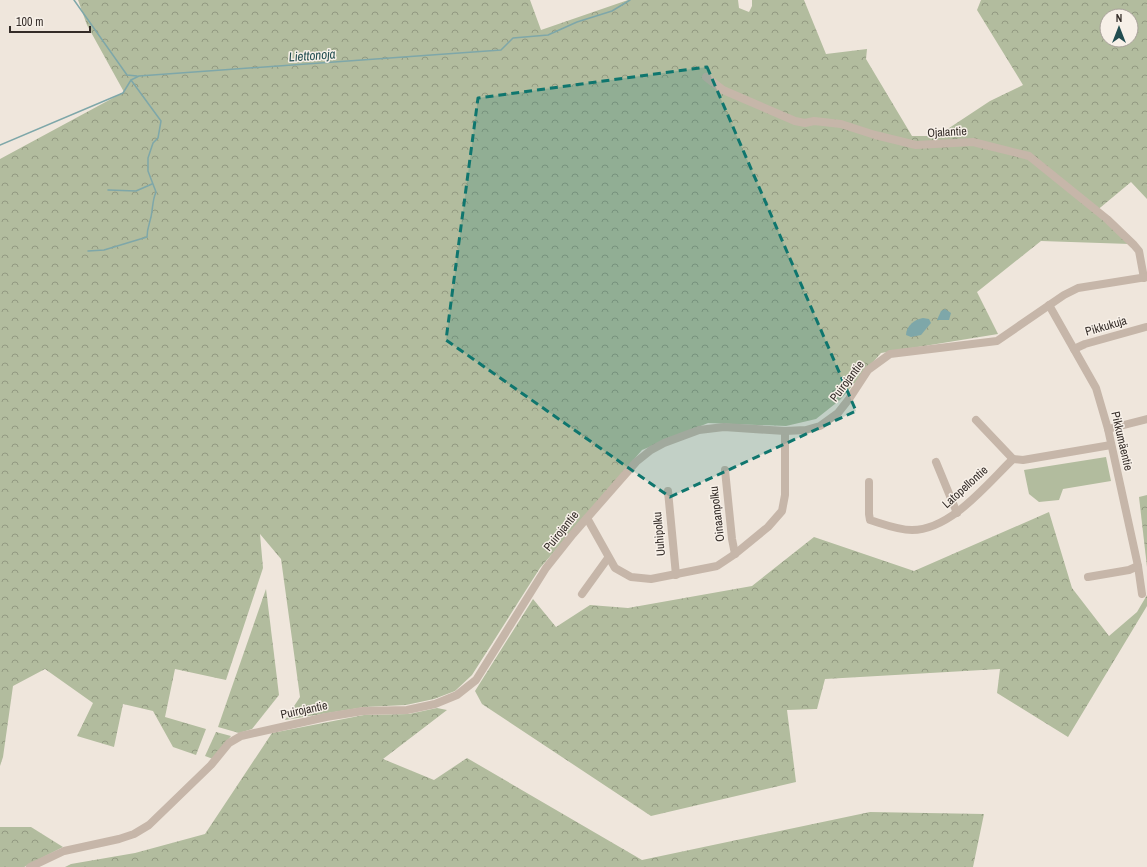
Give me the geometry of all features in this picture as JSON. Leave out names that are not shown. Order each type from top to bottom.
[{"type":"street","name":"Ojalantie","points":[[706,77],[723,90],[795,121],[805,123],[814,121],[841,124],[875,135],[916,145],[973,142],[1029,156],[1107,219],[1134,245],[1139,251],[1146,277]]},
{"type":"street","name":"Puirojantie","points":[[30,867],[64,851],[119,839],[134,834],[149,825],[195,781],[230,743],[241,736],[326,717],[363,711],[407,710],[435,704],[457,694],[476,680],[546,568],[587,518],[636,462],[664,443],[699,430],[724,427],[786,431],[806,430],[820,426],[829,421],[850,399],[868,370],[886,356],[900,352],[997,341],[1049,305],[1078,288],[1146,277]]},
{"type":"street","name":"Pikkumäentie","points":[[1049,305],[1096,388],[1108,429],[1138,566],[1142,594]]},
{"type":"street","name":"Pikkukuja","points":[[1074,349],[1085,344],[1146,327]]},
{"type":"street","points":[[1108,429],[1147,419]]},
{"type":"street","points":[[976,420],[1013,459],[1023,460],[1111,445]]},
{"type":"street","points":[[587,518],[608,558],[615,568],[631,577],[651,579],[711,568],[735,554],[768,527],[782,511],[786,495],[786,431]]},
{"type":"street","name":"Latopellontie","points":[[869,482],[868,514],[870,520],[902,529],[924,529],[938,525],[957,513],[1013,459]]},
{"type":"street","points":[[936,462],[957,513]]},
{"type":"street","name":"Oinaanpolku","points":[[725,470],[732,539],[735,554]]},
{"type":"street","name":"Uuhipolku","points":[[668,490],[676,575]]},
{"type":"street","points":[[582,594],[608,558]]},
{"type":"street","points":[[1088,577],[1129,570],[1138,566]]},
{"type":"highlighted area","points":[[707,67],[856,411],[670,497],[446,340],[478,98]]},
{"type":"green space","points":[[78,0],[530,0],[541,30],[628,0],[738,0],[739,8],[749,12],[752,6],[752,0],[804,0],[826,54],[867,49],[866,59],[912,136],[937,136],[990,101],[1023,85],[977,10],[981,0],[1147,0],[1147,199],[1131,182],[1095,212],[1130,244],[1041,241],[977,292],[998,334],[881,353],[840,400],[816,419],[786,426],[708,423],[642,450],[540,568],[472,675],[455,691],[434,699],[406,705],[365,707],[285,720],[300,697],[281,559],[260,534],[263,568],[226,680],[175,669],[165,717],[206,729],[196,755],[173,747],[153,711],[123,704],[114,747],[77,736],[93,703],[45,669],[13,686],[3,757],[0,766],[0,159],[124,92],[87,25]]},
{"type":"green space","points":[[1106,457],[1111,481],[1063,489],[1059,500],[1039,502],[1029,494],[1024,470]]},
{"type":"green space","points":[[1147,495],[1147,567],[1139,497]]},
{"type":"green space","points":[[1049,512],[1072,588],[1109,636],[1137,612],[1147,595],[1147,606],[1068,737],[997,693],[1000,669],[825,679],[817,709],[787,710],[796,782],[651,816],[482,704],[475,691],[533,599],[556,627],[590,605],[628,608],[752,586],[814,537],[914,571]]},
{"type":"green space","points":[[266,589],[279,695],[252,729],[239,733],[218,727]]},
{"type":"green space","points":[[437,708],[447,710],[383,759],[434,780],[467,758],[642,860],[870,812],[984,814],[973,867],[65,867],[71,864],[135,853],[205,834],[272,733],[364,715],[409,714]]},
{"type":"green space","points":[[216,732],[231,736],[213,759],[205,756]]},
{"type":"green space","points":[[0,827],[31,827],[63,847],[24,867],[0,867]]},
{"type":"water","points":[[945,309],[951,313],[949,320],[937,320],[941,311]]},
{"type":"water","points":[[923,318],[929,319],[931,323],[921,335],[911,337],[906,335],[906,332],[912,324]]},
{"type":"waterway","points":[[74,0],[127,75],[137,76]]},
{"type":"waterway","name":"Liettonoja","points":[[0,145],[123,93],[131,80],[139,76],[501,50],[513,38],[548,35],[577,22],[612,11],[630,0]]},
{"type":"waterway","points":[[88,251],[104,250],[147,237],[156,192],[148,171],[148,158],[153,143],[158,138],[161,121],[131,80]]},
{"type":"waterway","points":[[108,190],[136,191],[152,184]]}]
